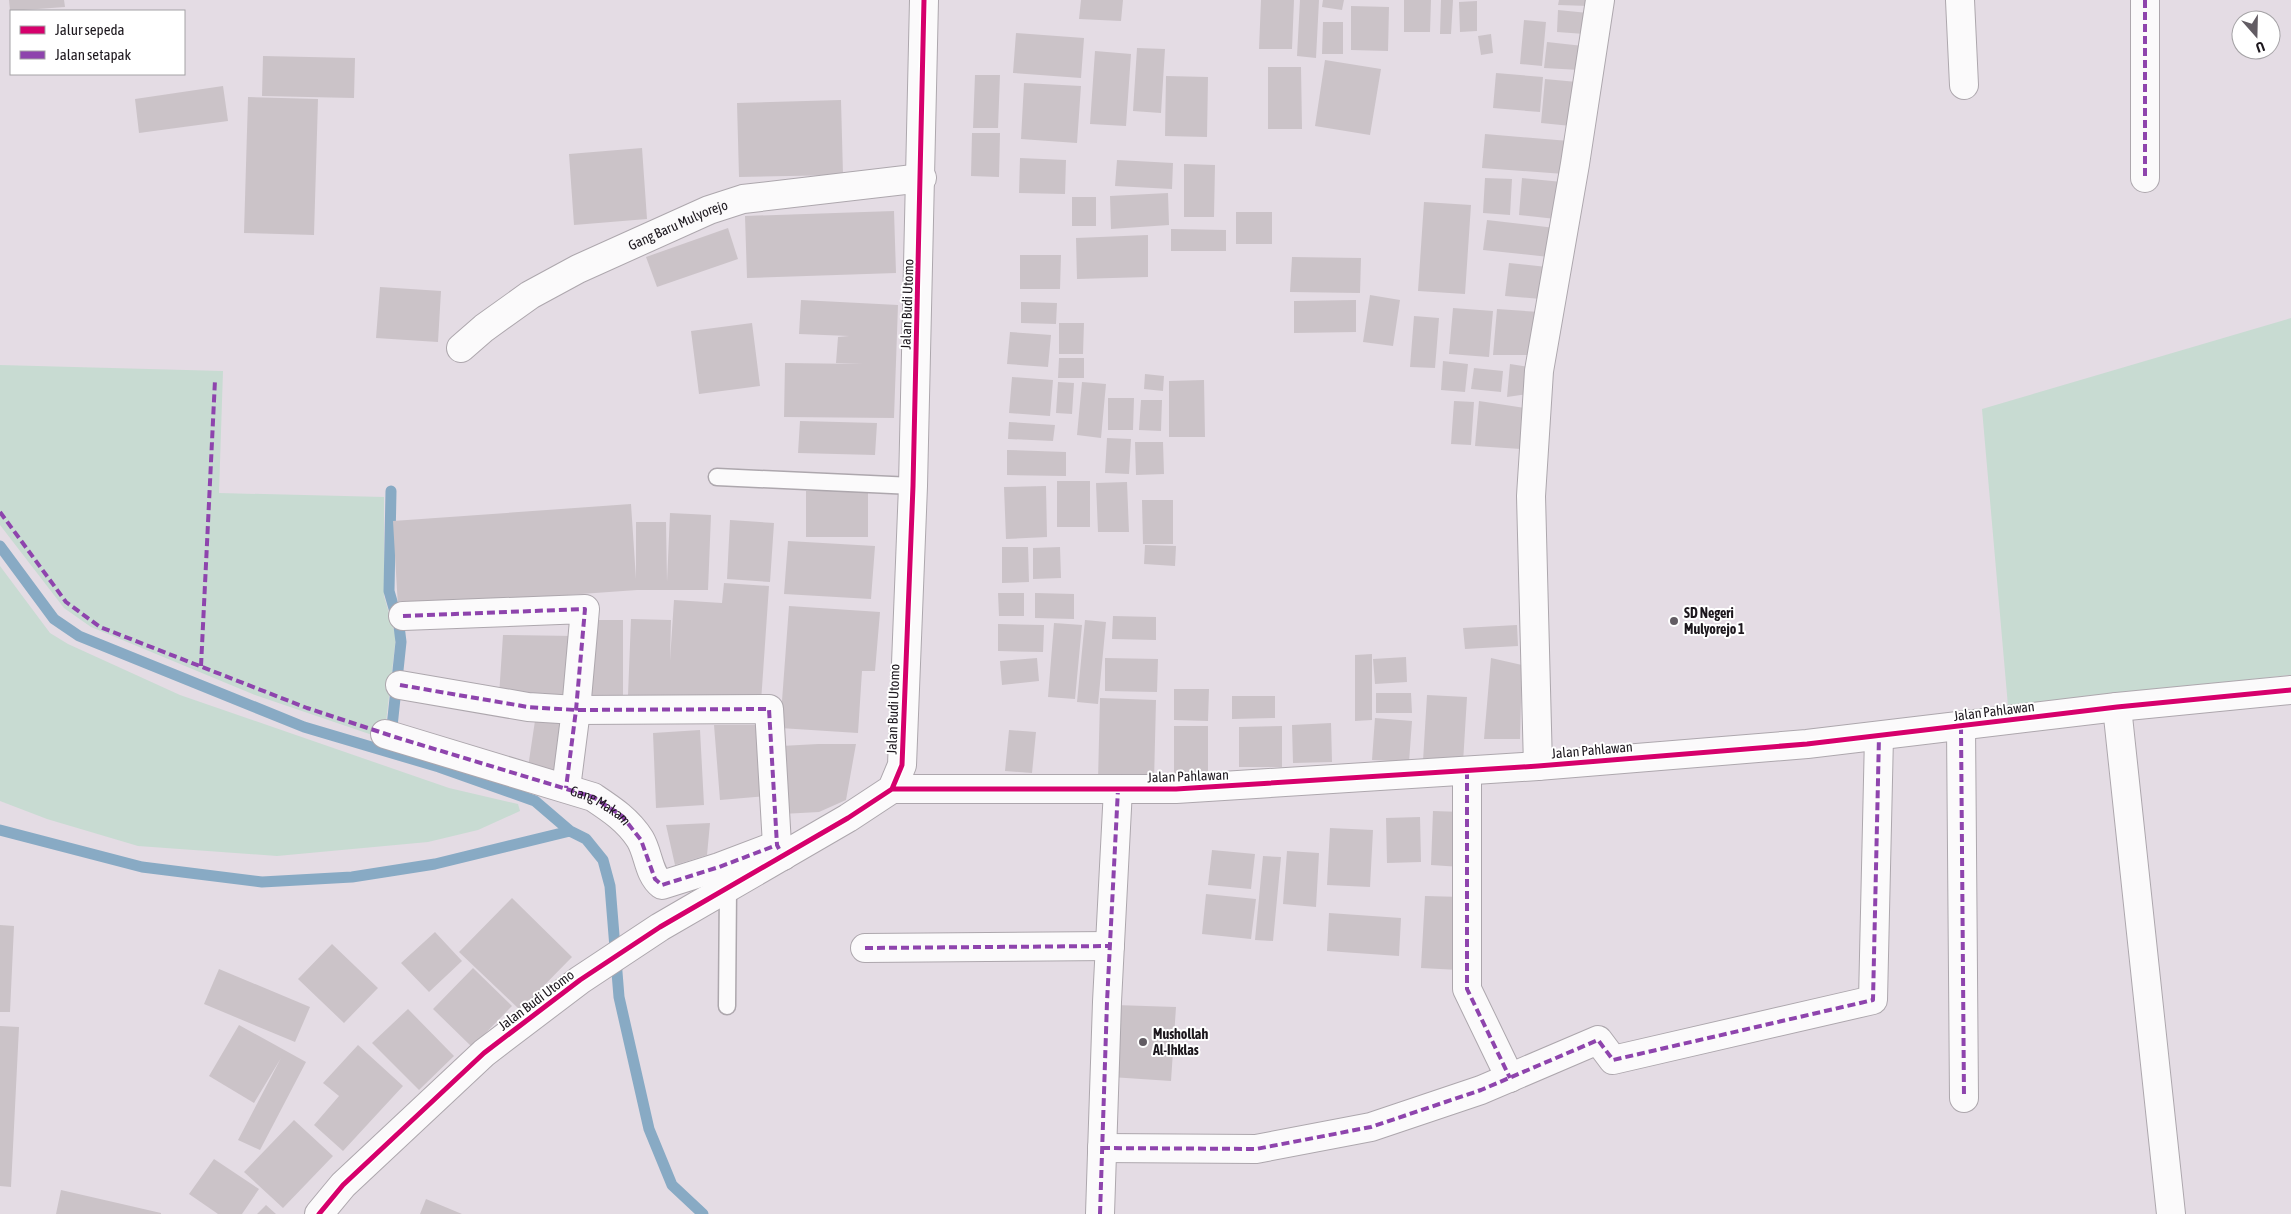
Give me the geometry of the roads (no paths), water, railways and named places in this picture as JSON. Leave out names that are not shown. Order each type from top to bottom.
[{"type":"street","name":"Jalan Budi Utomo","points":[[318,1214],[343,1185],[484,1053],[580,980],[660,927],[728,888],[780,851],[848,818],[892,789],[902,764],[913,486],[922,178],[924,0]]},
{"type":"street","points":[[1538,766],[1530,496],[1539,371],[1575,164],[1600,0]]},
{"type":"street","points":[[1960,0],[1964,86]]},
{"type":"street","points":[[2144,0],[2145,178]]},
{"type":"street","name":"Gang Baru Mulyorejo","points":[[461,348],[484,328],[530,295],[578,269],[708,210],[743,198],[922,178]]},
{"type":"street","points":[[403,616],[586,609],[566,788]]},
{"type":"street","points":[[400,685],[528,707],[576,710],[769,708],[780,851]]},
{"type":"street","name":"Jalan Pahlawan","points":[[892,789],[1176,789],[1538,766],[1808,744],[2117,707],[2291,690]]},
{"type":"street","points":[[2117,707],[2171,1214]]},
{"type":"street","points":[[1961,726],[1964,1098]]},
{"type":"street","name":"Gang Makam","points":[[390,736],[593,797],[622,816],[640,840],[655,880],[662,885],[780,851]]},
{"type":"street","points":[[1102,1148],[1256,1149],[1371,1127],[1481,1090],[1598,1040],[1613,1060],[1873,1000],[1879,736]]},
{"type":"street","points":[[1467,770],[1467,988],[1510,1078]]},
{"type":"street","points":[[1100,1214],[1118,789]]},
{"type":"street","points":[[865,948],[1110,946]]},
{"type":"lane","points":[[717,477],[913,486]]},
{"type":"lane","points":[[727,1006],[728,888]]},
{"type":"waterway","points":[[391,491],[389,591],[399,626],[401,642],[391,736]]},
{"type":"waterway","points":[[0,546],[54,619],[79,636],[304,727],[439,767],[535,801],[570,831],[586,839],[603,860],[610,886],[619,997],[649,1129],[672,1185],[703,1214]]},
{"type":"waterway","points":[[0,830],[142,867],[262,882],[352,877],[435,864],[570,831]]},
{"type":"place","name":"SD Negeri Mulyorejo 1","points":[[1674,621]]},
{"type":"place","name":"Mushollah Al-Ihklas","points":[[1143,1042]]}]
